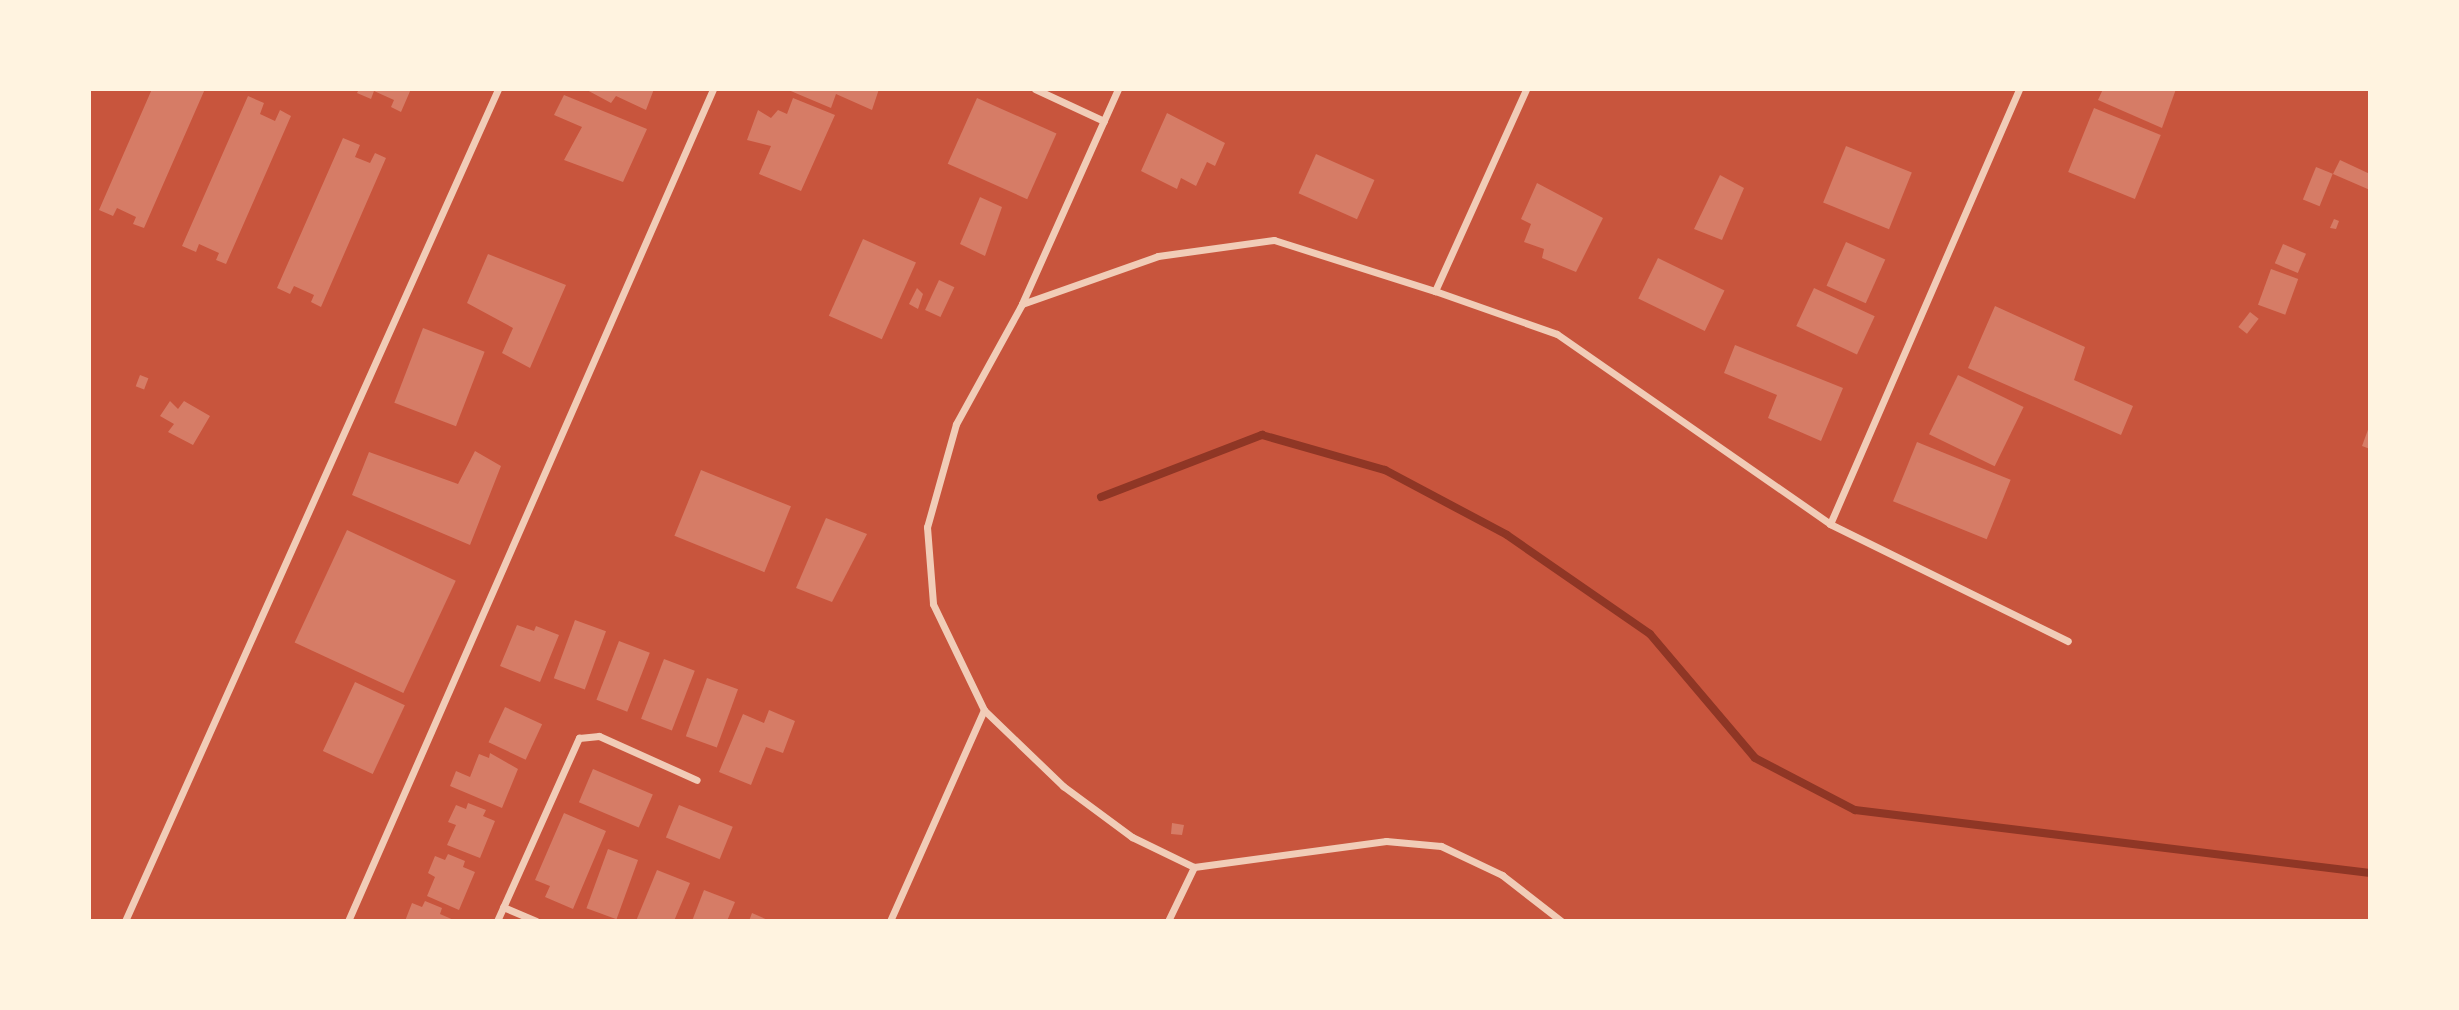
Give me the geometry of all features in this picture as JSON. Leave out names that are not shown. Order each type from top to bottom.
[{"type":"street","points":[[125,921],[498,89]]},
{"type":"street","points":[[348,921],[713,89]]},
{"type":"street","points":[[1035,89],[1104,121]]},
{"type":"street","points":[[1118,89],[1022,304],[956,424],[927,527],[933,604],[984,710],[1063,786],[1132,836],[1194,867],[1386,841],[1441,846],[1502,874],[1561,921]]},
{"type":"street","points":[[1435,291],[1526,89]]},
{"type":"street","points":[[1830,524],[2019,89]]},
{"type":"street","points":[[1022,304],[1158,256],[1274,240],[1435,291],[1557,334],[1830,524],[2068,642]]},
{"type":"street","points":[[890,921],[984,710]]},
{"type":"street","points":[[497,921],[579,738],[599,736],[697,780]]},
{"type":"street","points":[[1168,921],[1194,867]]},
{"type":"street","points":[[503,907],[536,921]]},
{"type":"building","points":[[152,89],[205,89],[144,228],[133,224],[136,217],[117,208],[113,216],[99,210]]},
{"type":"building","points":[[359,89],[411,89],[401,112],[391,107],[394,100],[374,91],[371,99],[357,93]]},
{"type":"building","points":[[585,89],[654,89],[646,110],[616,96],[611,103]]},
{"type":"building","points":[[786,89],[879,89],[872,110],[836,94],[831,108]]},
{"type":"building","points":[[2103,89],[2176,89],[2162,128],[2098,100]]},
{"type":"building","points":[[564,95],[647,129],[623,182],[564,160],[582,127],[554,115]]},
{"type":"building","points":[[248,96],[264,103],[260,114],[275,121],[280,110],[291,116],[226,264],[216,260],[219,253],[199,244],[196,252],[182,246]]},
{"type":"building","points":[[793,98],[835,115],[801,191],[759,174],[771,146],[747,140],[758,110],[771,118],[778,110],[787,114]]},
{"type":"building","points":[[977,98],[1056,133],[1027,199],[948,164]]},
{"type":"building","points":[[2094,108],[2161,135],[2135,199],[2068,172]]},
{"type":"building","points":[[1167,113],[1225,143],[1215,166],[1207,162],[1196,186],[1181,178],[1177,189],[1141,171]]},
{"type":"building","points":[[343,138],[360,145],[355,157],[370,163],[375,153],[386,158],[321,307],[311,302],[314,295],[294,286],[290,294],[277,288]]},
{"type":"building","points":[[1846,146],[1912,173],[1889,229],[1823,203]]},
{"type":"building","points":[[1316,154],[1374,180],[1357,219],[1299,193]]},
{"type":"building","points":[[2340,160],[2370,174],[2370,190],[2333,174]]},
{"type":"building","points":[[2316,167],[2333,174],[2320,206],[2303,199]]},
{"type":"building","points":[[1720,175],[1744,188],[1722,240],[1694,229]]},
{"type":"building","points":[[1537,183],[1603,218],[1576,272],[1542,258],[1544,249],[1524,242],[1531,224],[1521,219]]},
{"type":"building","points":[[980,197],[1002,207],[985,256],[960,244]]},
{"type":"building","points":[[2334,219],[2339,221],[2336,229],[2330,228]]},
{"type":"building","points":[[863,239],[916,263],[882,339],[829,316]]},
{"type":"building","points":[[1846,242],[1885,259],[1866,303],[1826,286]]},
{"type":"building","points":[[2283,244],[2306,254],[2298,273],[2275,263]]},
{"type":"building","points":[[488,254],[566,285],[530,368],[502,353],[513,328],[467,303]]},
{"type":"building","points":[[1658,258],[1725,290],[1705,331],[1638,298]]},
{"type":"building","points":[[2271,269],[2298,279],[2285,315],[2258,305]]},
{"type":"building","points":[[939,280],[954,287],[940,317],[925,310]]},
{"type":"building","points":[[917,288],[923,294],[918,309],[909,304]]},
{"type":"building","points":[[1814,288],[1875,316],[1857,354],[1796,326]]},
{"type":"building","points":[[1995,306],[2085,347],[2074,380],[2133,406],[2121,435],[1968,368]]},
{"type":"building","points":[[2250,312],[2259,319],[2247,334],[2238,327]]},
{"type":"building","points":[[423,328],[485,352],[456,426],[394,403]]},
{"type":"building","points":[[1735,345],[1843,388],[1821,441],[1768,418],[1777,395],[1724,373]]},
{"type":"building","points":[[140,375],[148,378],[144,389],[136,386]]},
{"type":"building","points":[[1958,375],[2024,407],[1995,466],[1929,434]]},
{"type":"building","points":[[170,401],[178,409],[184,401],[210,416],[193,445],[168,432],[174,424],[160,416]]},
{"type":"building","points":[[2370,427],[2370,449],[2362,446]]},
{"type":"building","points":[[1917,442],[2011,480],[1987,539],[1893,501]]},
{"type":"building","points":[[475,451],[501,466],[470,545],[352,495],[369,452],[458,484]]},
{"type":"building","points":[[701,470],[791,506],[764,572],[674,536]]},
{"type":"building","points":[[826,518],[867,534],[832,602],[796,588]]},
{"type":"building","points":[[347,530],[456,581],[403,693],[295,642]]},
{"type":"building","points":[[575,620],[606,631],[585,690],[554,678]]},
{"type":"building","points":[[517,625],[534,631],[536,626],[559,635],[540,682],[500,666]]},
{"type":"building","points":[[619,641],[650,653],[627,712],[596,700]]},
{"type":"building","points":[[664,659],[695,671],[672,731],[641,719]]},
{"type":"building","points":[[707,678],[738,689],[717,748],[686,736]]},
{"type":"building","points":[[355,682],[405,705],[373,774],[323,751]]},
{"type":"building","points":[[505,707],[542,724],[526,760],[489,742]]},
{"type":"building","points":[[769,710],[795,721],[783,753],[766,747],[751,785],[719,772],[743,714],[764,723]]},
{"type":"building","points":[[490,753],[518,769],[502,808],[450,786],[456,771],[470,777],[479,754],[489,758]]},
{"type":"building","points":[[593,769],[653,794],[639,828],[579,802]]},
{"type":"building","points":[[468,803],[486,810],[483,816],[495,821],[480,858],[447,845],[456,825],[448,822],[456,805],[466,809]]},
{"type":"building","points":[[679,805],[733,827],[720,859],[666,837]]},
{"type":"building","points":[[564,813],[606,831],[573,909],[545,897],[550,886],[535,880]]},
{"type":"building","points":[[1172,823],[1184,825],[1182,835],[1171,834]]},
{"type":"building","points":[[608,849],[638,860],[617,919],[586,908]]},
{"type":"building","points":[[448,854],[465,861],[463,867],[475,872],[459,910],[427,896],[435,877],[428,873],[435,856],[445,860]]},
{"type":"building","points":[[657,870],[690,883],[674,921],[636,921]]},
{"type":"building","points":[[704,890],[735,902],[727,921],[692,921]]},
{"type":"building","points":[[425,901],[442,908],[440,914],[456,921],[405,921],[412,903],[422,907]]},
{"type":"building","points":[[752,913],[770,921],[749,921]]},
{"type":"waterway","points":[[1101,497],[1262,435],[1385,470],[1507,535],[1650,634],[1755,758],[1855,810],[2370,873]]}]
